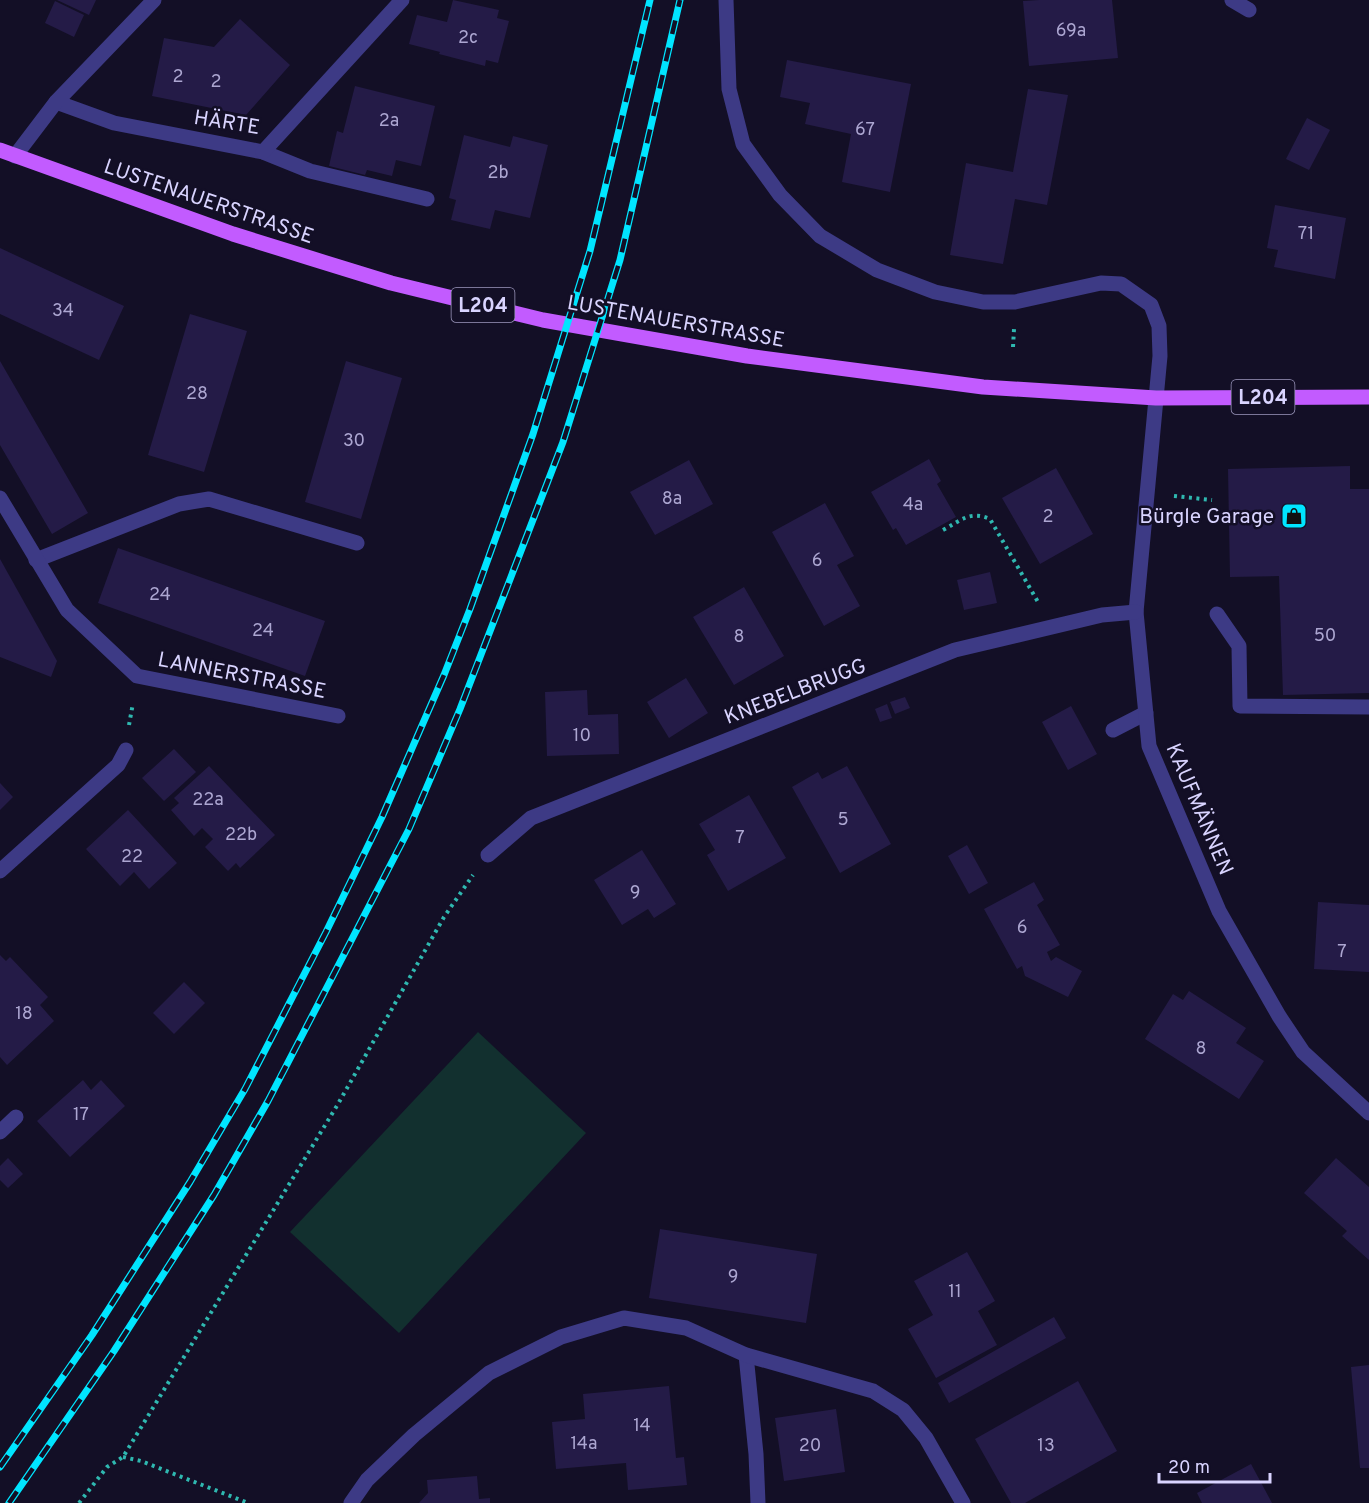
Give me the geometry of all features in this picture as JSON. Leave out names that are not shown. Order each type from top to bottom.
[{"type":"main road","name":"LUSTENAUERSTRASSE","points":[[0,150],[288,252],[391,283],[543,320],[747,356],[983,387],[1156,398],[1369,397]]},
{"type":"street","points":[[15,156],[56,102],[154,0]]},
{"type":"street","name":"HÄRTE","points":[[56,102],[114,123],[263,152],[402,0]]},
{"type":"street","name":"KAUFMÄNNEN","points":[[726,0],[729,89],[743,144],[780,195],[820,236],[877,270],[935,292],[982,302],[1015,302],[1101,283],[1121,284],[1151,305],[1159,326],[1160,356],[1136,612],[1149,746],[1229,930],[1279,1016],[1303,1052],[1369,1113]]},
{"type":"street","points":[[1232,0],[1249,10]]},
{"type":"street","points":[[263,152],[310,171],[426,199]]},
{"type":"street","name":"LANNERSTRASSE","points":[[0,498],[67,610],[137,676],[338,716]]},
{"type":"street","points":[[36,560],[179,504],[209,499],[357,543]]},
{"type":"street","name":"KNEBELBRUGG","points":[[488,855],[531,818],[955,650],[1102,615],[1136,612]]},
{"type":"street","points":[[1217,614],[1239,646],[1240,706],[1369,707]]},
{"type":"street","points":[[1113,730],[1146,713]]},
{"type":"street","points":[[0,871],[118,765],[126,750]]},
{"type":"street","points":[[0,1132],[16,1117]]},
{"type":"street","points":[[351,1503],[367,1480],[414,1434],[489,1373],[561,1337],[624,1318],[686,1328],[746,1355],[873,1391],[903,1410],[926,1438],[963,1503]]},
{"type":"street","points":[[746,1355],[756,1454],[758,1503]]},
{"type":"path","points":[[1147,493],[1212,500]]},
{"type":"path","points":[[943,530],[973,514],[990,519],[1033,591]]},
{"type":"path","name":"LANNERSTRASSE","points":[[126,750],[137,676]]},
{"type":"path","points":[[79,1503],[106,1467],[123,1457],[338,1104],[444,917],[488,855]]},
{"type":"path","points":[[123,1457],[141,1461],[248,1503]]},
{"type":"green space","points":[[478,1032],[586,1133],[399,1333],[290,1232]]},
{"type":"building","points":[[57,0],[96,0],[89,15]]},
{"type":"building","points":[[453,0],[499,10],[497,18],[509,21],[498,63],[486,60],[485,66],[409,44],[417,15],[447,22]]},
{"type":"building","points":[[1112,0],[1118,58],[1029,66],[1023,1]]},
{"type":"building","points":[[55,1],[84,15],[74,37],[45,23]]},
{"type":"building","points":[[240,19],[290,65],[246,115],[152,96],[164,38],[214,47]]},
{"type":"building","points":[[787,60],[911,84],[890,192],[842,182],[851,134],[805,124],[810,103],[780,97]]},
{"type":"building","points":[[355,86],[435,106],[421,166],[396,160],[392,176],[367,170],[365,175],[329,166],[337,131],[343,133]]},
{"type":"building","points":[[1028,89],[1068,95],[1047,205],[1015,199],[1003,264],[950,255],[966,163],[1013,172]]},
{"type":"building","points":[[1307,118],[1330,130],[1309,170],[1286,159]]},
{"type":"building","points":[[464,135],[510,147],[513,136],[548,145],[530,218],[495,210],[490,229],[451,220],[456,200],[449,198]]},
{"type":"building","points":[[1275,205],[1346,218],[1335,279],[1274,267],[1278,250],[1267,248]]},
{"type":"building","points":[[0,248],[124,306],[99,360],[0,314]]},
{"type":"building","points":[[190,314],[247,331],[204,472],[148,455]]},
{"type":"building","points":[[0,361],[88,513],[52,534],[0,445]]},
{"type":"building","points":[[346,361],[402,378],[361,519],[305,502]]},
{"type":"building","points":[[929,459],[941,481],[937,484],[956,517],[906,545],[896,528],[893,530],[871,492]]},
{"type":"building","points":[[689,460],[713,504],[655,535],[630,492]]},
{"type":"building","points":[[1350,466],[1350,489],[1369,489],[1369,693],[1283,695],[1279,576],[1230,577],[1228,469]]},
{"type":"building","points":[[1056,468],[1093,534],[1040,564],[1002,498]]},
{"type":"building","points":[[825,503],[854,556],[837,565],[860,606],[824,626],[772,532]]},
{"type":"building","points":[[118,548],[325,621],[305,676],[98,603]]},
{"type":"building","points":[[0,559],[57,661],[51,677],[0,657]]},
{"type":"building","points":[[990,572],[997,603],[964,610],[957,580]]},
{"type":"building","points":[[744,587],[784,656],[734,685],[693,617]]},
{"type":"building","points":[[686,678],[708,713],[669,738],[647,702]]},
{"type":"building","points":[[587,690],[588,715],[618,714],[619,754],[547,756],[545,692]]},
{"type":"building","points":[[905,697],[910,708],[895,714],[890,702]]},
{"type":"building","points":[[887,704],[892,718],[880,722],[875,709]]},
{"type":"building","points":[[1071,706],[1097,754],[1068,770],[1042,722]]},
{"type":"building","points":[[174,749],[196,772],[164,801],[142,778]]},
{"type":"building","points":[[209,766],[275,835],[240,868],[236,863],[228,871],[205,847],[213,839],[202,828],[194,836],[171,810],[179,803],[174,798]]},
{"type":"building","points":[[847,766],[891,844],[840,873],[792,787],[818,772],[822,779]]},
{"type":"building","points":[[0,783],[13,797],[0,810]]},
{"type":"building","points":[[749,795],[786,858],[728,891],[707,855],[715,850],[699,824]]},
{"type":"building","points":[[128,810],[177,863],[149,889],[134,872],[120,886],[86,849]]},
{"type":"building","points":[[967,845],[988,883],[969,894],[948,856]]},
{"type":"building","points":[[642,850],[676,904],[654,918],[648,909],[622,925],[594,880]]},
{"type":"building","points":[[1034,882],[1044,900],[1037,905],[1060,945],[1047,952],[1051,961],[1056,957],[1082,971],[1068,997],[1025,976],[1022,966],[1017,969],[984,909]]},
{"type":"building","points":[[1318,902],[1369,905],[1369,972],[1314,969]]},
{"type":"building","points":[[0,955],[6,961],[10,957],[48,997],[40,1005],[54,1021],[7,1065],[0,1057]]},
{"type":"building","points":[[184,982],[205,1003],[174,1034],[153,1013]]},
{"type":"building","points":[[1189,991],[1246,1028],[1236,1043],[1264,1061],[1239,1099],[1145,1039],[1173,994],[1183,1000]]},
{"type":"building","points":[[83,1080],[91,1090],[101,1080],[125,1106],[70,1157],[37,1121]]},
{"type":"building","points":[[8,1158],[23,1174],[8,1188],[0,1180],[0,1166]]},
{"type":"building","points":[[1336,1158],[1369,1187],[1369,1260],[1342,1236],[1347,1231],[1304,1193]]},
{"type":"building","points":[[660,1229],[817,1254],[806,1323],[649,1298]]},
{"type":"building","points":[[967,1252],[995,1301],[978,1311],[997,1345],[936,1378],[908,1329],[933,1315],[914,1281]]},
{"type":"building","points":[[1054,1317],[1066,1338],[949,1403],[938,1383]]},
{"type":"building","points":[[1369,1365],[1369,1468],[1360,1468],[1351,1367]]},
{"type":"building","points":[[1078,1381],[1117,1451],[1025,1503],[1011,1503],[975,1439]]},
{"type":"building","points":[[669,1386],[676,1458],[684,1457],[687,1485],[628,1490],[626,1463],[556,1469],[552,1422],[585,1419],[583,1394]]},
{"type":"building","points":[[836,1409],[845,1472],[784,1481],[775,1418]]},
{"type":"building","points":[[1251,1464],[1272,1503],[1202,1503],[1197,1493]]},
{"type":"building","points":[[477,1476],[479,1499],[490,1498],[490,1503],[419,1503],[428,1493],[427,1480]]},
{"type":"railway","points":[[0,1467],[92,1335],[190,1182],[245,1089],[382,817],[444,675],[533,434],[590,251],[650,0]]},
{"type":"railway","points":[[9,1503],[114,1351],[214,1195],[268,1101],[409,829],[460,709],[563,442],[620,260],[680,0]]},
{"type":"place","name":"Bürgle Garage","points":[[1294,516]]}]
